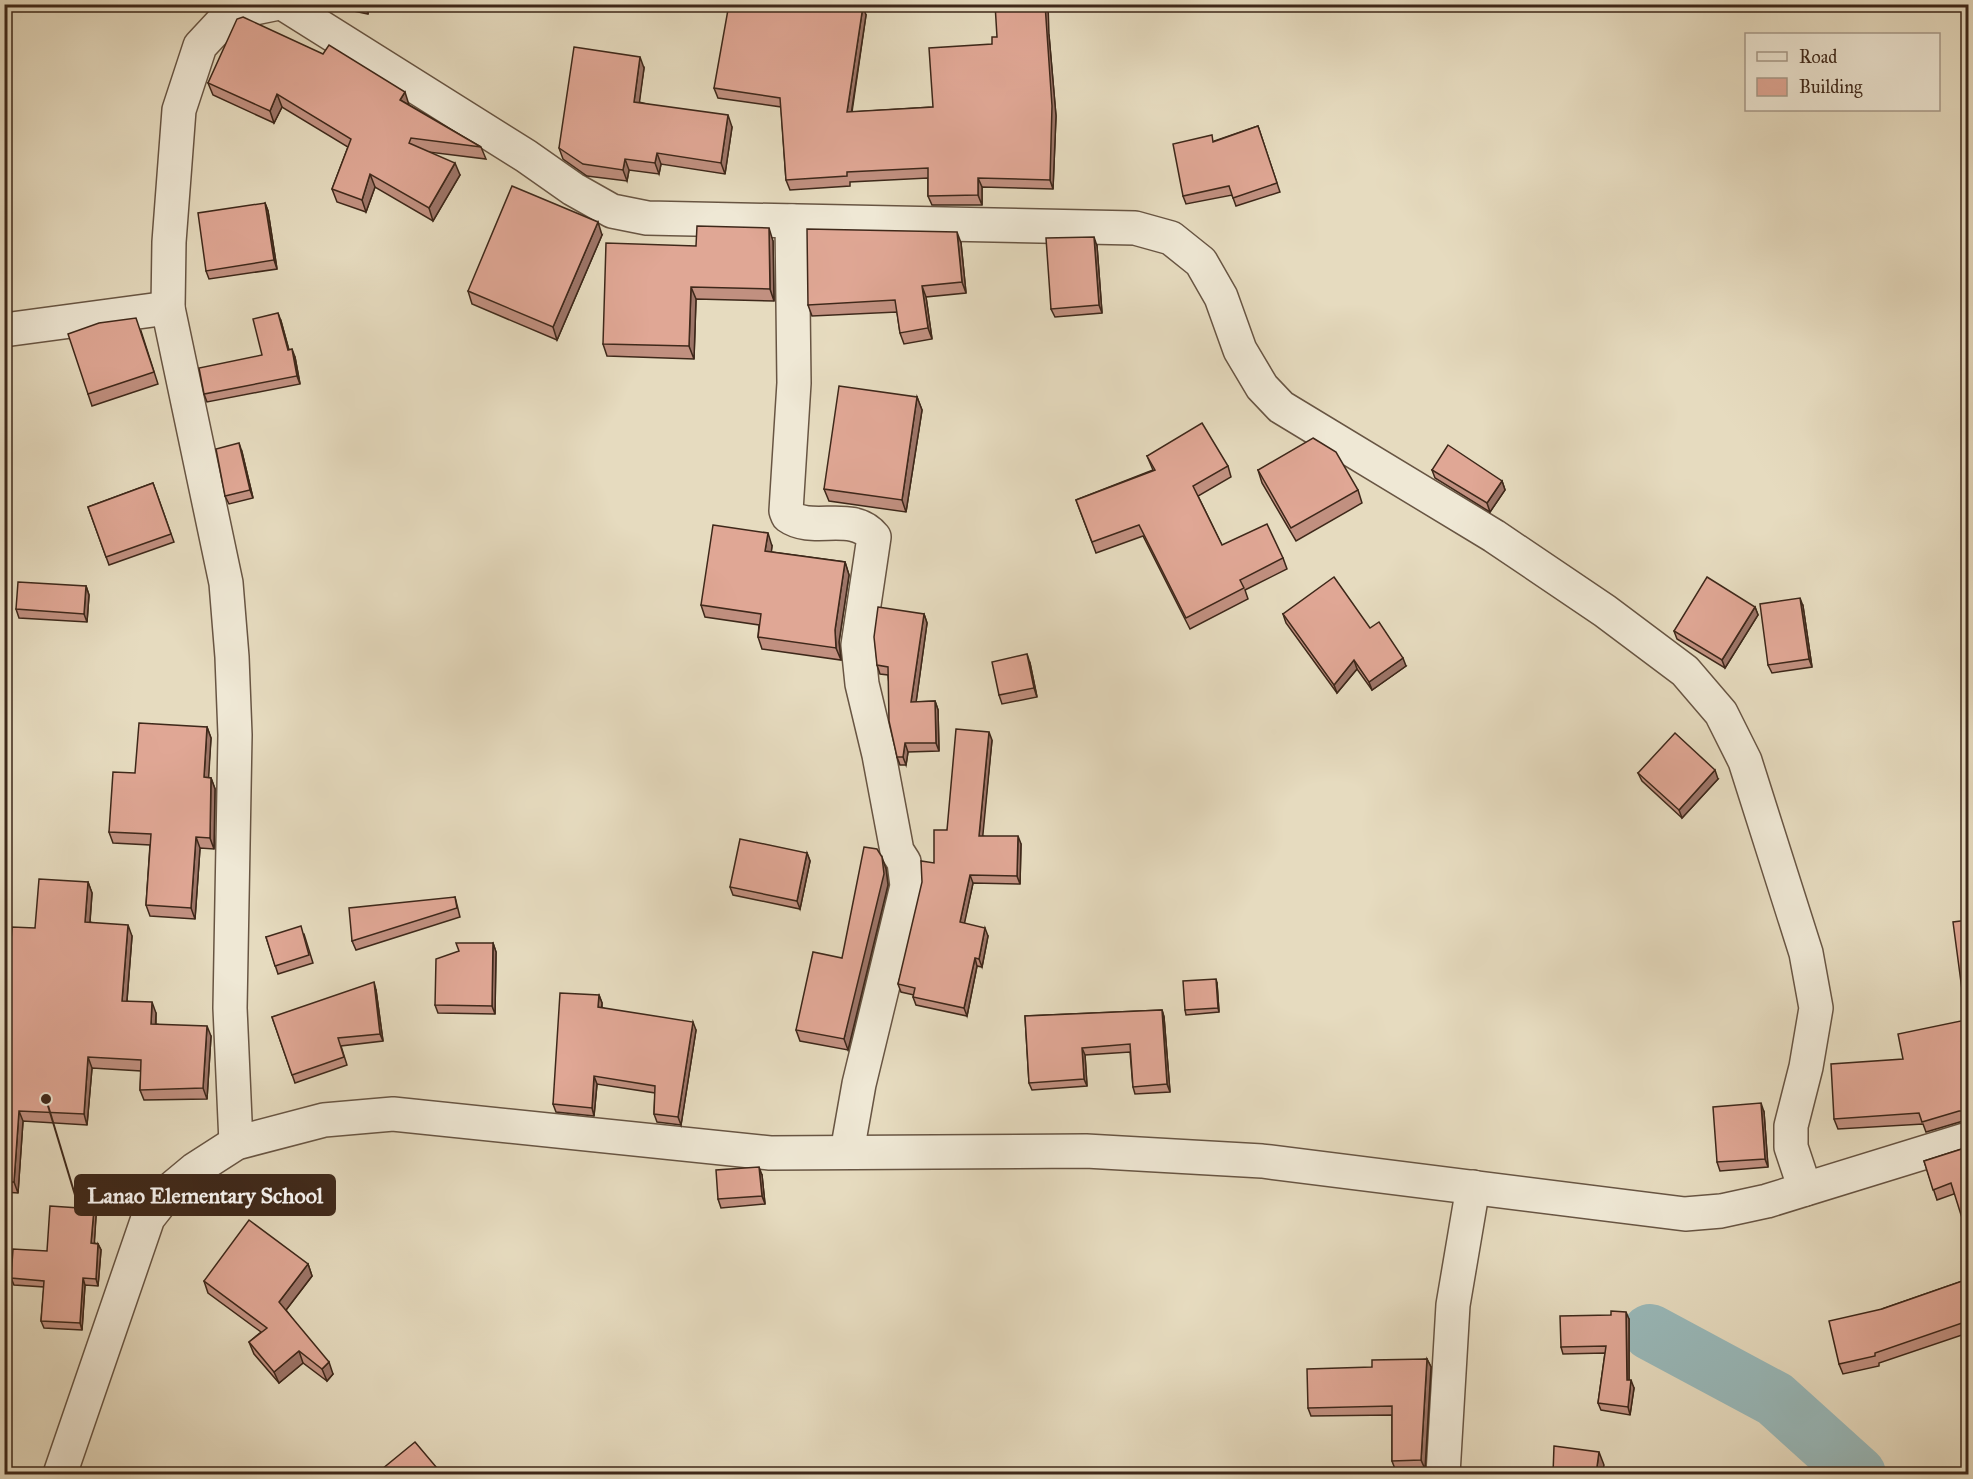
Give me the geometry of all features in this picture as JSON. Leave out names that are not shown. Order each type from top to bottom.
[{"type":"street","points":[[236,1143],[230,1008],[235,735],[232,657],[226,583],[168,308],[169,242],[179,110],[200,46],[227,17],[274,4]]},
{"type":"street","points":[[284,4],[526,156],[573,189],[612,211],[647,218],[1135,228],[1170,238],[1200,262],[1221,297],[1240,350],[1262,387],[1281,407],[1494,536],[1605,611],[1685,671],[1721,713],[1745,761],[1806,953],[1816,1008],[1806,1067],[1791,1126],[1791,1147],[1805,1189]]},
{"type":"street","points":[[792,221],[794,383],[786,510],[788,516],[799,522],[836,522],[859,526],[874,537],[858,645],[862,684],[879,755],[897,851],[904,862],[908,886],[859,1084],[847,1152]]},
{"type":"street","points":[[4,330],[168,308]]},
{"type":"street","points":[[60,1474],[148,1218],[170,1190],[194,1170],[236,1143],[324,1120],[393,1114],[770,1153],[1086,1151],[1262,1161],[1685,1214],[1721,1211],[1767,1201],[1968,1139]]},
{"type":"street","points":[[1443,1474],[1453,1305],[1473,1187]]},
{"type":"building","points":[[729,4],[855,4],[863,6],[847,112],[933,107],[929,48],[992,44],[992,37],[997,37],[995,4],[1045,4],[1052,106],[1050,180],[978,178],[978,195],[928,196],[928,168],[847,172],[847,176],[786,180],[780,98],[714,88]]},
{"type":"building","points":[[243,17],[323,54],[329,45],[405,92],[400,100],[481,147],[411,138],[409,143],[455,163],[429,208],[370,174],[362,200],[332,189],[351,139],[277,94],[270,111],[208,83],[237,19]]},
{"type":"building","points":[[574,47],[640,57],[634,102],[728,115],[721,163],[657,153],[655,163],[625,159],[623,170],[583,164],[559,148]]},
{"type":"building","points":[[1258,126],[1277,183],[1233,198],[1229,186],[1183,196],[1173,144],[1212,135],[1213,142]]},
{"type":"building","points":[[512,186],[598,222],[553,327],[468,291]]},
{"type":"building","points":[[265,203],[274,260],[206,271],[198,213]]},
{"type":"building","points":[[697,226],[769,228],[770,289],[691,287],[689,346],[603,344],[606,243],[696,246]]},
{"type":"building","points":[[807,229],[957,232],[962,282],[922,286],[928,328],[900,333],[895,300],[808,305]]},
{"type":"building","points":[[1094,237],[1099,305],[1051,309],[1046,238]]},
{"type":"building","points":[[278,313],[288,350],[292,349],[297,376],[204,394],[199,368],[262,355],[253,319]]},
{"type":"building","points":[[136,318],[154,372],[88,394],[68,334],[99,323]]},
{"type":"building","points":[[839,386],[917,397],[902,500],[824,489]]},
{"type":"building","points":[[1202,423],[1228,466],[1193,486],[1222,545],[1267,524],[1283,558],[1240,580],[1244,588],[1186,618],[1139,525],[1092,542],[1076,500],[1155,470],[1147,456]]},
{"type":"building","points":[[1313,438],[1336,452],[1358,490],[1291,528],[1258,470]]},
{"type":"building","points":[[239,443],[250,490],[225,496],[216,449]]},
{"type":"building","points":[[1448,445],[1502,481],[1487,503],[1432,470]]},
{"type":"building","points":[[153,483],[171,534],[106,557],[88,507]]},
{"type":"building","points":[[713,525],[768,533],[765,551],[845,562],[835,630],[836,648],[758,637],[761,614],[701,605]]},
{"type":"building","points":[[1334,577],[1370,628],[1379,622],[1403,658],[1369,682],[1354,660],[1334,685],[1283,614]]},
{"type":"building","points":[[1707,577],[1755,607],[1722,660],[1674,631]]},
{"type":"building","points":[[18,582],[86,586],[84,614],[16,609]]},
{"type":"building","points":[[1800,598],[1809,659],[1768,665],[1760,604]]},
{"type":"building","points":[[878,607],[924,614],[911,702],[935,701],[936,743],[905,743],[903,757],[897,757],[889,721],[888,667],[877,665],[874,637]]},
{"type":"building","points":[[1027,654],[1034,688],[999,695],[992,662]]},
{"type":"building","points":[[139,723],[207,727],[204,777],[211,778],[210,838],[196,837],[191,908],[146,905],[151,834],[109,832],[113,772],[135,773]]},
{"type":"building","points":[[956,729],[989,732],[979,836],[1018,836],[1017,876],[970,875],[960,922],[985,928],[979,959],[975,958],[964,1008],[913,997],[915,988],[898,984],[922,882],[921,861],[934,863],[934,830],[947,830]]},
{"type":"building","points":[[1675,733],[1715,770],[1679,810],[1638,773]]},
{"type":"building","points":[[740,839],[807,853],[797,901],[730,887]]},
{"type":"building","points":[[864,847],[877,849],[882,857],[884,874],[844,1039],[796,1030],[813,952],[842,958]]},
{"type":"building","points":[[39,879],[88,882],[85,922],[128,925],[122,1001],[152,1002],[151,1024],[207,1026],[203,1088],[140,1090],[141,1060],[88,1057],[84,1114],[19,1111],[14,1182],[4,1182],[4,970],[9,970],[12,927],[35,928]]},
{"type":"building","points":[[455,897],[457,908],[352,941],[349,908]]},
{"type":"building","points":[[1968,920],[1968,1111],[1959,1111],[1922,1122],[1919,1113],[1834,1119],[1831,1064],[1903,1059],[1898,1034],[1966,1020],[1953,922]]},
{"type":"building","points":[[301,926],[309,955],[275,966],[266,937]]},
{"type":"building","points":[[456,943],[493,943],[492,1006],[435,1005],[436,959],[459,951]]},
{"type":"building","points":[[1216,979],[1218,1008],[1185,1010],[1183,981]]},
{"type":"building","points":[[374,982],[380,1034],[338,1038],[344,1057],[292,1075],[272,1017]]},
{"type":"building","points":[[560,993],[599,995],[598,1007],[693,1022],[678,1117],[654,1114],[655,1086],[594,1076],[592,1108],[553,1104]]},
{"type":"building","points":[[1162,1010],[1167,1084],[1133,1087],[1130,1044],[1082,1048],[1084,1079],[1029,1083],[1025,1016]]},
{"type":"building","points":[[1761,1103],[1765,1159],[1717,1162],[1713,1107]]},
{"type":"building","points":[[1968,1147],[1968,1237],[1951,1183],[1933,1190],[1924,1161]]},
{"type":"building","points":[[759,1167],[762,1196],[718,1199],[716,1170]]},
{"type":"building","points":[[50,1206],[94,1209],[91,1243],[98,1244],[96,1279],[83,1278],[80,1323],[41,1321],[44,1281],[11,1278],[13,1249],[47,1251]]},
{"type":"building","points":[[249,1220],[308,1264],[279,1302],[329,1362],[322,1369],[299,1351],[274,1372],[249,1342],[267,1328],[204,1281]]},
{"type":"building","points":[[1968,1279],[1968,1321],[1875,1353],[1875,1356],[1839,1364],[1829,1321],[1882,1309]]},
{"type":"building","points":[[1611,1311],[1626,1312],[1627,1380],[1631,1380],[1628,1407],[1598,1403],[1606,1346],[1561,1347],[1560,1316],[1611,1315]]},
{"type":"building","points":[[1427,1359],[1421,1460],[1392,1461],[1392,1406],[1308,1408],[1307,1369],[1372,1367],[1372,1360]]},
{"type":"building","points":[[415,1442],[442,1474],[376,1474]]},
{"type":"building","points":[[1554,1446],[1599,1452],[1596,1474],[1553,1474]]},
{"type":"waterway","points":[[1650,1332],[1775,1399],[1858,1474]]},
{"type":"place","name":"Lanao Elementary School","points":[[46,1099]]}]
